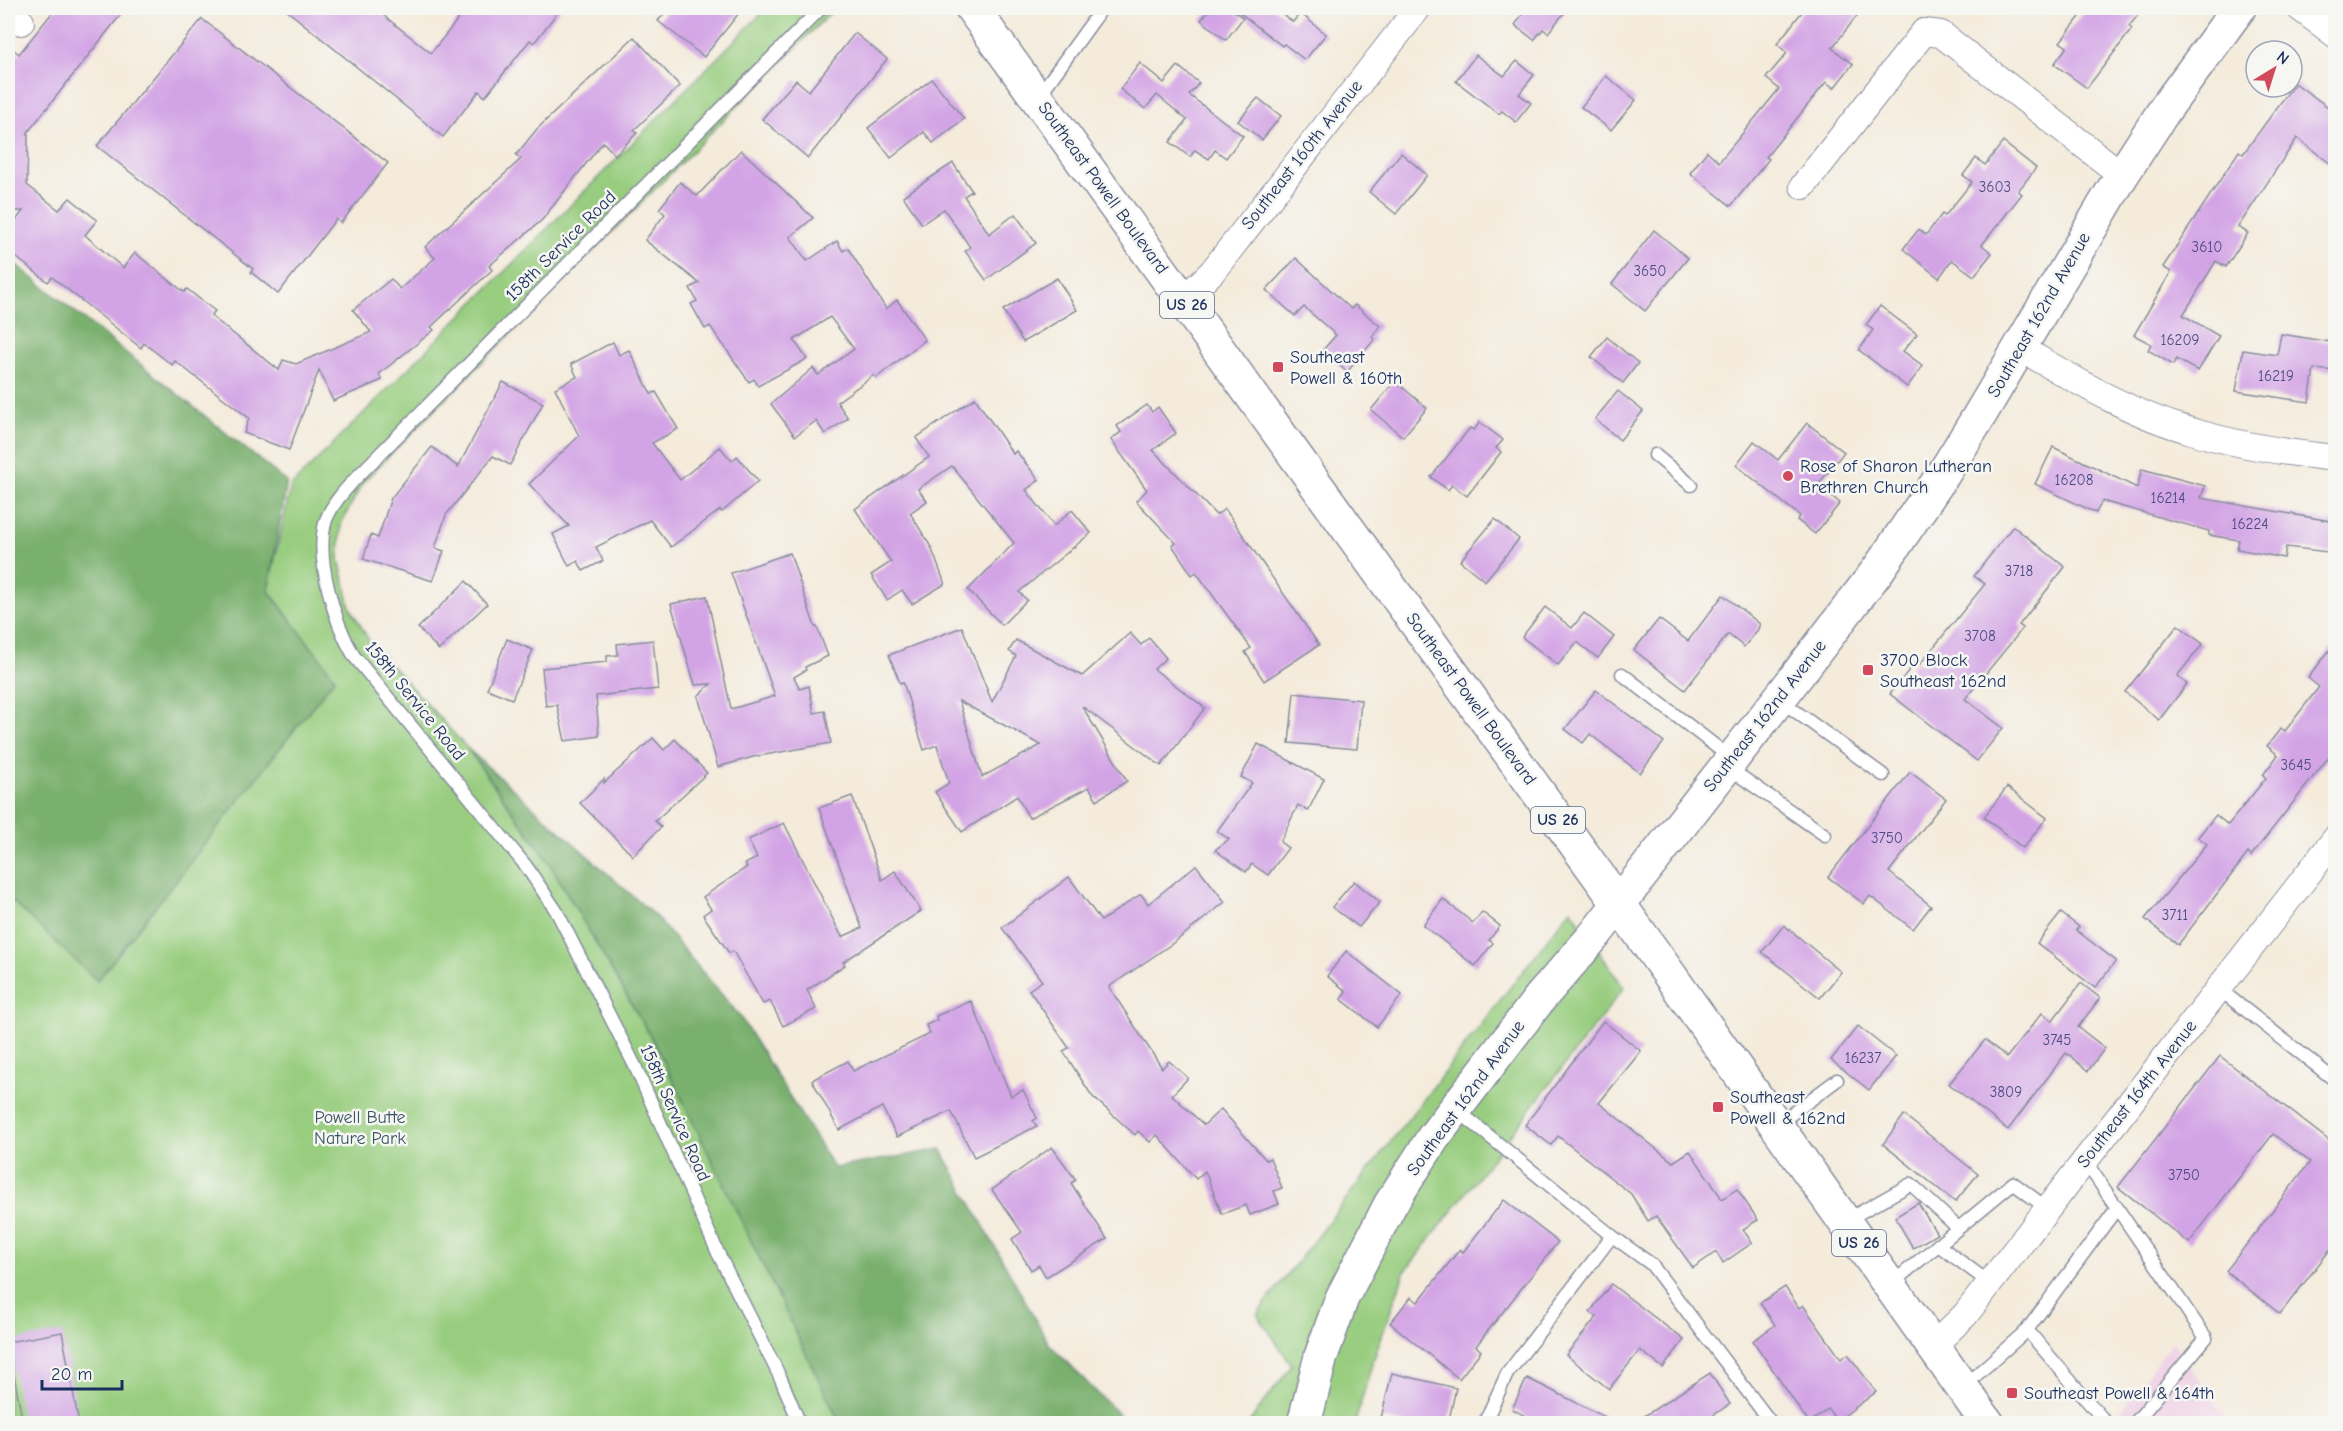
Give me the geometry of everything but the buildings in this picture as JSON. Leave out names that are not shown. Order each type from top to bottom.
[{"type":"main road","name":"Southeast Powell Boulevard","points":[[972,8],[1618,904],[1988,1424]]},
{"type":"main road","name":"Southeast 162nd Avenue","points":[[1304,1424],[1312,1388],[1331,1326],[1362,1255],[1432,1138],[1559,975],[1593,937],[1889,554],[1944,473],[2122,175],[2165,109],[2238,8]]},
{"type":"street","name":"Southeast 160th Avenue","points":[[1184,300],[1212,272],[1418,8]]},
{"type":"street","points":[[2300,8],[2336,35]]},
{"type":"street","points":[[1803,186],[1924,32],[1941,34],[2122,175]]},
{"type":"street","points":[[2020,348],[2098,393],[2136,411],[2186,430],[2293,453],[2336,458]]},
{"type":"street","name":"Southeast 164th Avenue","points":[[1933,1346],[1965,1315],[2336,838]]},
{"type":"lane","name":"158th Service Road","points":[[800,1424],[781,1379],[718,1253],[634,1066],[557,912],[526,866],[368,675],[343,637],[327,580],[323,538],[328,516],[356,478],[821,8]]},
{"type":"lane","points":[[1037,98],[1098,14]]},
{"type":"lane","points":[[1655,455],[1691,484]]},
{"type":"lane","points":[[1622,674],[1729,762],[1825,835]]},
{"type":"lane","points":[[1779,699],[1883,775]]},
{"type":"lane","points":[[2219,989],[2336,1081]]},
{"type":"lane","points":[[1776,1125],[1837,1080]]},
{"type":"lane","points":[[1456,1109],[1612,1236],[1651,1264],[1772,1424]]},
{"type":"lane","points":[[2085,1161],[2206,1338],[2134,1424]]},
{"type":"lane","points":[[1889,1285],[2013,1183],[2048,1209]]},
{"type":"lane","points":[[1844,1221],[1911,1184],[1958,1228]]},
{"type":"lane","points":[[1962,1387],[2027,1330],[2117,1208]]},
{"type":"lane","points":[[1484,1424],[1507,1374],[1612,1236]]},
{"type":"lane","points":[[1938,1245],[1990,1283]]},
{"type":"lane","points":[[2027,1330],[2107,1424]]},
{"type":"shaded area","points":[[2172,1342],[2230,1423],[2111,1424]]},
{"type":"green space","name":"Powell Butte Nature Park","points":[[767,8],[835,8],[363,482],[341,524],[339,559],[350,607],[370,642],[468,749],[547,859],[656,1046],[840,1423],[8,1423],[8,897],[98,980],[335,678],[268,590],[291,486]]},
{"type":"green space","points":[[8,258],[287,482],[268,590],[335,678],[97,981],[8,897]]},
{"type":"green space","points":[[468,749],[655,916],[739,1015],[834,1168],[941,1149],[1049,1344],[1127,1423],[840,1423],[656,1046],[547,859]]},
{"type":"green space","points":[[1571,909],[1624,988],[1404,1273],[1372,1364],[1355,1423],[1248,1424],[1292,1365],[1257,1314]]},
{"type":"place","name":"Southeast Powell & 160th","points":[[1278,367]]},
{"type":"place","name":"Rose of Sharon Lutheran Brethren Church","points":[[1788,476]]},
{"type":"place","name":"3700 Block Southeast 162nd","points":[[1868,670]]},
{"type":"place","name":"Southeast Powell & 162nd","points":[[1718,1107]]},
{"type":"place","name":"Southeast Powell & 164th","points":[[2012,1393]]}]
